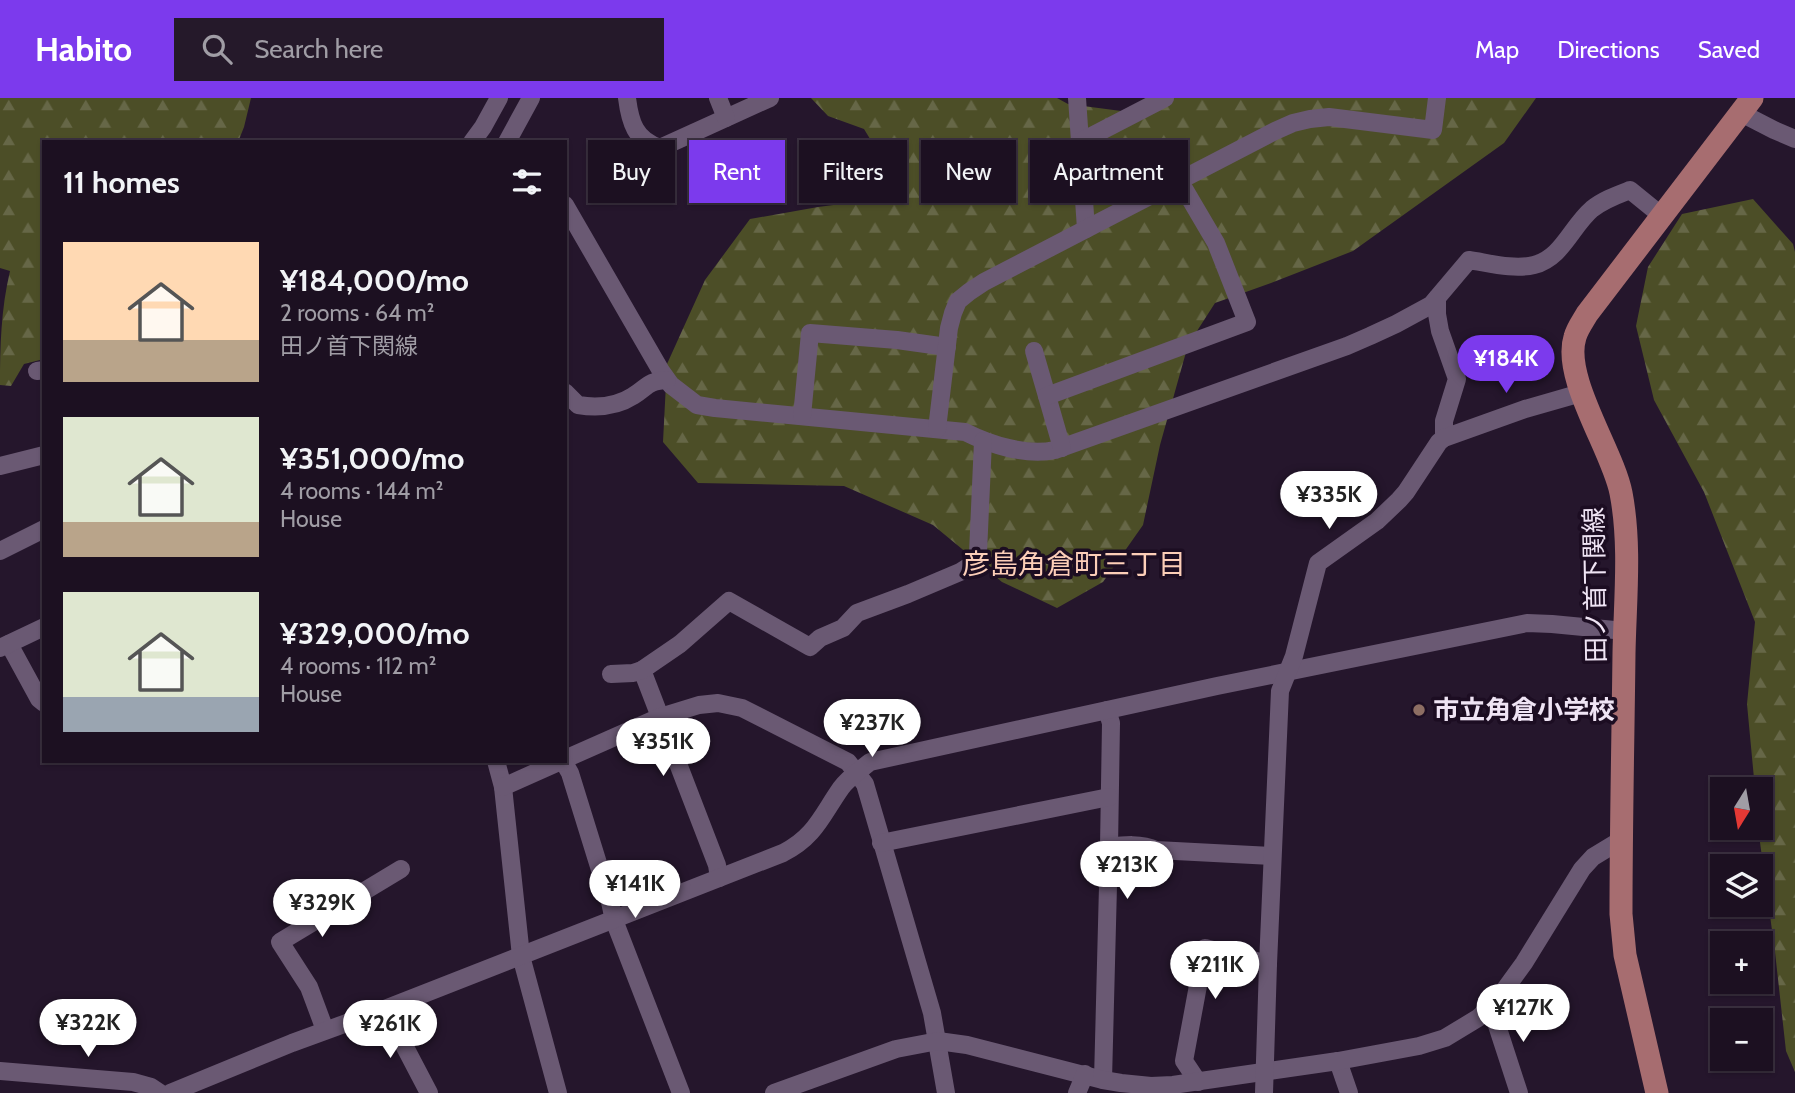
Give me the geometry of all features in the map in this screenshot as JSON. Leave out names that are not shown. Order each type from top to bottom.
[{"type":"main road","name":"田ノ首下関線","points":[[1657,1093],[1625,955],[1621,914],[1626,571],[1621,493],[1614,468],[1581,393],[1573,354],[1574,338],[1587,314],[1747,105]]},
{"type":"street","points":[[473,140],[499,98]]},
{"type":"street","points":[[510,140],[531,98]]},
{"type":"street","points":[[627,98],[632,124],[638,134],[650,145],[660,148],[771,98]]},
{"type":"street","points":[[718,98],[726,118]]},
{"type":"street","points":[[1077,98],[1080,140]]},
{"type":"street","points":[[1084,140],[1165,98]]},
{"type":"street","points":[[1188,175],[1275,131],[1310,118],[1344,118],[1433,130],[1437,98]]},
{"type":"street","points":[[1747,105],[1774,131],[1795,139]]},
{"type":"street","points":[[567,209],[667,380],[697,405],[965,432],[1003,447],[1042,453],[1347,346],[1396,324],[1430,305],[1469,260],[1525,267],[1546,261],[1559,250],[1593,208],[1616,195],[1630,190],[1661,216]]},
{"type":"street","points":[[1047,396],[1247,322],[1216,243],[1188,195]]},
{"type":"street","points":[[1085,203],[1087,229]]},
{"type":"street","points":[[937,429],[947,347],[958,301],[969,292],[1136,203]]},
{"type":"street","points":[[1437,298],[1440,331],[1457,379],[1444,421],[1444,438]]},
{"type":"street","points":[[802,416],[810,333],[947,347]]},
{"type":"street","points":[[1034,351],[1062,448]]},
{"type":"street","points":[[567,394],[578,405],[602,407],[621,403],[654,380],[667,380]]},
{"type":"street","points":[[1264,1093],[1280,691],[1294,656],[1318,564],[1377,521],[1399,500],[1444,438],[1525,409],[1581,393]]},
{"type":"street","points":[[611,674],[642,670],[680,644],[729,601],[810,647],[820,638],[843,628],[857,612],[950,577],[971,565],[978,553],[983,441]]},
{"type":"street","points":[[0,466],[42,456]]},
{"type":"street","points":[[0,551],[42,530]]},
{"type":"street","points":[[170,1093],[325,1030],[783,853],[806,839],[823,818],[842,786],[870,762],[1527,623],[1625,631]]},
{"type":"street","points":[[42,628],[5,646],[42,701]]},
{"type":"street","points":[[642,670],[717,865],[719,878]]},
{"type":"street","points":[[567,759],[660,717],[710,703],[742,708],[848,762],[858,772],[869,794],[932,1013],[946,1093]]},
{"type":"street","points":[[1103,1080],[1111,723],[1107,710]]},
{"type":"street","points":[[497,763],[503,787],[521,956],[558,1093]]},
{"type":"street","points":[[503,787],[558,763]]},
{"type":"street","points":[[564,763],[570,773],[614,920],[681,1093]]},
{"type":"street","points":[[881,843],[1109,797]]},
{"type":"street","points":[[786,1091],[896,1049],[938,1041],[967,1045],[1103,1080],[1151,1086],[1265,1073],[1419,1046],[1445,1038],[1491,1007],[1524,963],[1582,869],[1593,857],[1621,840]]},
{"type":"street","points":[[1109,848],[1122,845],[1147,846],[1156,850],[1272,856]]},
{"type":"street","points":[[325,1030],[309,987],[279,942],[401,869]]},
{"type":"street","points":[[1198,1082],[1184,1061],[1205,948],[1268,964]]},
{"type":"street","points":[[1491,1007],[1519,1093]]},
{"type":"street","points":[[385,1009],[429,1093]]},
{"type":"street","points":[[1338,1061],[1349,1093]]},
{"type":"street","points":[[0,1071],[134,1082],[160,1093]]},
{"type":"street","points":[[1077,1093],[1085,1074]]},
{"type":"green space","points":[[0,98],[251,98],[239,140],[42,140],[42,360],[24,364],[11,386],[0,385],[2,328],[10,271],[0,268]]},
{"type":"green space","points":[[811,98],[1057,98],[1068,104],[1144,114],[1152,98],[1536,98],[1504,143],[1353,251],[1215,303],[1188,345],[1160,445],[1143,525],[1103,582],[1057,608],[1002,582],[933,525],[844,486],[698,483],[663,442],[667,364],[705,280],[750,219],[849,203],[907,203],[907,140],[871,140],[864,129],[828,116]]},
{"type":"green space","points":[[1753,199],[1793,244],[1795,252],[1795,1072],[1786,1051],[1770,917],[1773,917],[1773,854],[1762,854],[1760,840],[1773,840],[1773,777],[1754,777],[1747,704],[1755,622],[1704,492],[1654,400],[1636,326],[1648,267],[1682,214]]},
{"type":"place","name":"市立角倉小学校","points":[[1419,710]]},
{"type":"district","name":"彦島角倉町三丁目","points":[[1074,564]]}]
